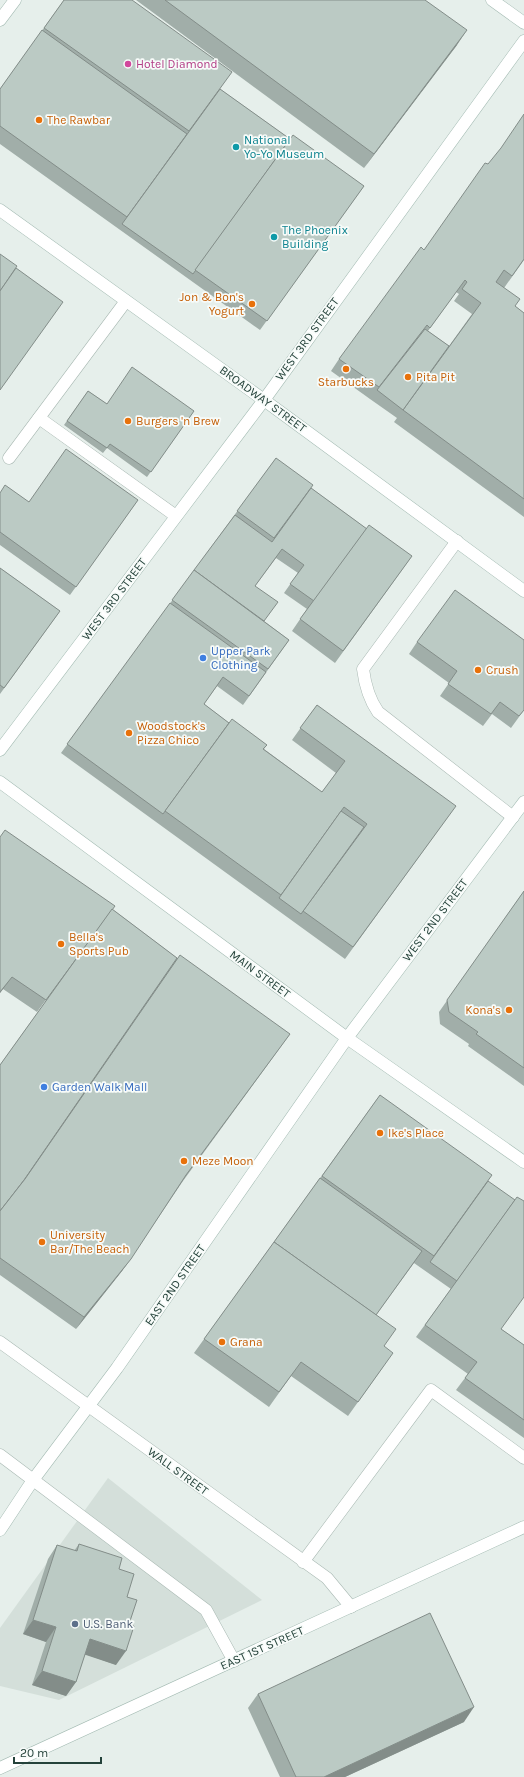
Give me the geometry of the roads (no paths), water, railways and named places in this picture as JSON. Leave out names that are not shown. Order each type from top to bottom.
[{"type":"street","points":[[0,20],[15,0]]},
{"type":"street","points":[[492,0],[524,23]]},
{"type":"street","name":"WEST 3RD STREET","points":[[0,750],[264,400],[524,41]]},
{"type":"street","name":"BROADWAY STREET","points":[[0,210],[264,400],[524,591]]},
{"type":"street","points":[[9,458],[126,301]]},
{"type":"street","points":[[39,418],[176,516]]},
{"type":"street","points":[[457,541],[363,669],[364,680],[372,702],[378,712],[513,817]]},
{"type":"street","name":"MAIN STREET","points":[[0,782],[347,1038],[524,1162]]},
{"type":"street","name":"WEST 2ND STREET","points":[[347,1038],[524,802]]},
{"type":"street","name":"EAST 2ND STREET","points":[[0,1530],[33,1480],[121,1362],[347,1038]]},
{"type":"street","name":"WALL STREET","points":[[0,1342],[326,1578],[351,1607]]},
{"type":"street","points":[[303,1562],[431,1390],[524,1458]]},
{"type":"street","points":[[0,1454],[206,1610],[234,1661]]},
{"type":"street","name":"EAST 1ST STREET","points":[[0,1768],[524,1527]]},
{"type":"place","name":"Hotel Diamond","points":[[128,64]]},
{"type":"place","name":"The Rawbar","points":[[39,120]]},
{"type":"place","name":"National Yo-Yo Museum","points":[[236,147]]},
{"type":"place","name":"The Phoenix Building","points":[[274,237]]},
{"type":"place","name":"Jon & Bon's Yogurt","points":[[252,304]]},
{"type":"place","name":"Starbucks","points":[[346,369]]},
{"type":"place","name":"Pita Pit","points":[[408,377]]},
{"type":"place","name":"Burgers 'n Brew","points":[[128,421]]},
{"type":"place","name":"Upper Park Clothing","points":[[203,658]]},
{"type":"place","name":"Crush","points":[[478,670]]},
{"type":"place","name":"Woodstock's Pizza Chico","points":[[129,733]]},
{"type":"place","name":"Bella's Sports Pub","points":[[61,944]]},
{"type":"place","name":"Kona's","points":[[509,1010]]},
{"type":"place","name":"Garden Walk Mall","points":[[44,1087]]},
{"type":"place","name":"Ike's Place","points":[[380,1133]]},
{"type":"place","name":"Meze Moon","points":[[184,1161]]},
{"type":"place","name":"University Bar/The Beach","points":[[42,1242]]},
{"type":"place","name":"Grana","points":[[222,1342]]},
{"type":"place","name":"U.S. Bank","points":[[75,1624]]}]
